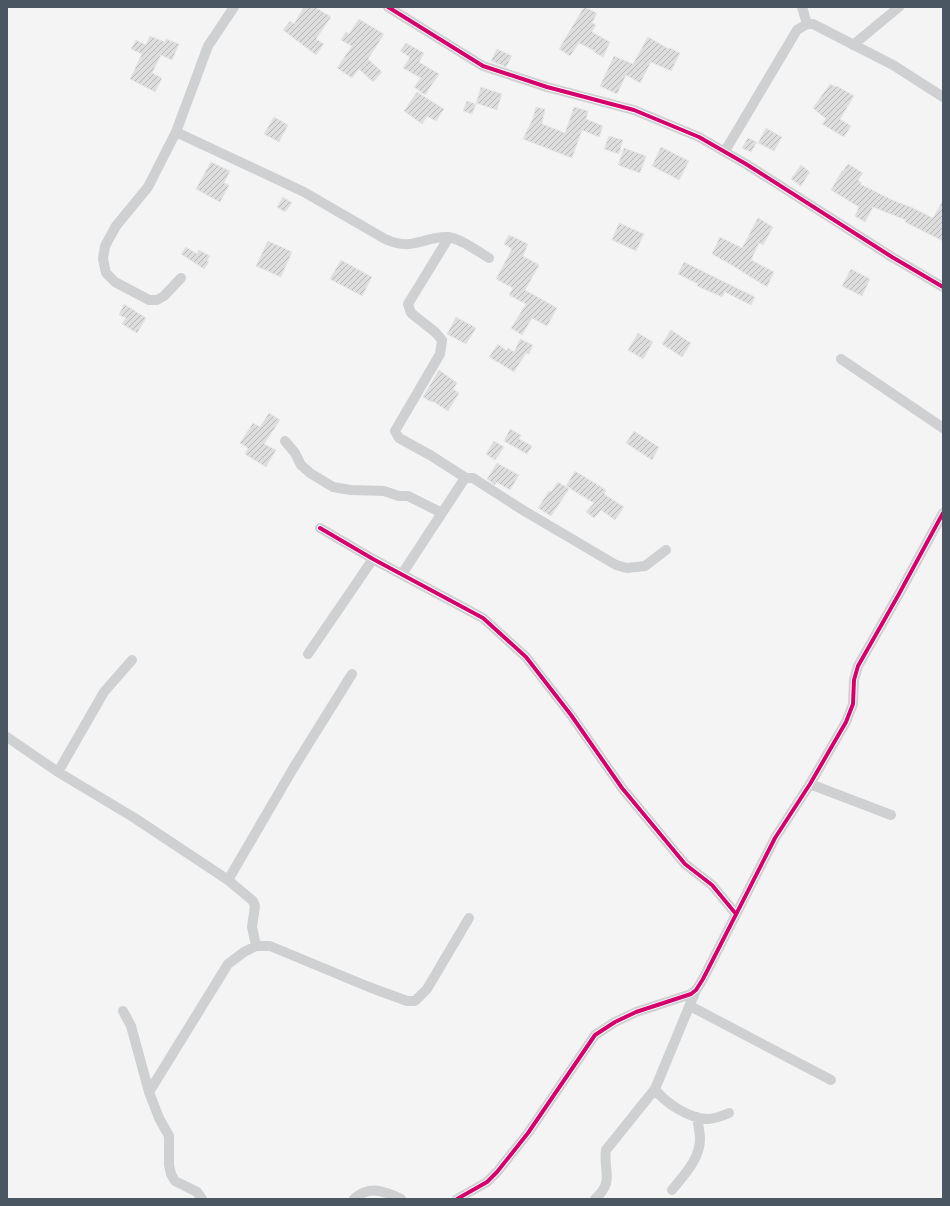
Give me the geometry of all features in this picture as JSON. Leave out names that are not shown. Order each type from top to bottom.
[{"type":"street","points":[[181,278],[164,296],[157,300],[149,300],[115,282],[106,272],[103,259],[105,246],[116,226],[148,186],[176,132],[208,46],[234,7]]},
{"type":"street","points":[[388,7],[483,66],[547,87],[634,110],[699,137],[725,151],[892,257],[943,287]]},
{"type":"street","points":[[802,7],[807,24]]},
{"type":"street","points":[[853,45],[899,7]]},
{"type":"street","points":[[725,151],[797,30],[807,24],[813,24],[893,65],[943,97]]},
{"type":"street","points":[[176,132],[304,192],[384,239],[398,244],[413,244],[440,237],[450,237],[489,258]]},
{"type":"street","points":[[450,237],[408,304],[411,313],[436,332],[442,340],[442,346],[440,354],[395,431],[399,438],[430,455],[466,478],[473,478],[521,509],[616,565],[627,568],[645,566],[666,550]]},
{"type":"street","points":[[841,359],[943,428]]},
{"type":"street","points":[[285,441],[295,453],[301,465],[310,473],[333,487],[408,496],[442,513]]},
{"type":"street","points":[[402,574],[463,480],[466,478]]},
{"type":"street","points":[[596,1199],[604,1192],[607,1182],[607,1170],[604,1160],[606,1150],[655,1089],[696,990],[775,838],[810,784],[850,713],[853,704],[854,680],[858,666],[943,513]]},
{"type":"street","points":[[320,528],[373,559],[483,618],[526,657],[571,715],[622,788],[685,864],[712,885],[736,914]]},
{"type":"street","points":[[308,654],[373,559]]},
{"type":"street","points":[[58,772],[104,692],[132,660]]},
{"type":"street","points":[[228,880],[294,766],[352,674]]},
{"type":"street","points":[[7,737],[58,772],[133,817],[228,880],[253,901],[255,906],[252,928],[256,946]]},
{"type":"street","points":[[810,784],[891,815]]},
{"type":"street","points":[[149,1092],[228,964],[244,952],[256,946],[270,946],[369,987],[407,1001],[415,1001],[427,989],[469,918]]},
{"type":"street","points":[[457,1199],[487,1182],[497,1172],[528,1133],[595,1035],[615,1022],[636,1012],[686,996],[696,990]]},
{"type":"street","points":[[690,1006],[831,1080]]},
{"type":"street","points":[[123,1011],[131,1026],[149,1092],[159,1118],[169,1136],[169,1165],[171,1174],[175,1181],[197,1192],[202,1199]]},
{"type":"street","points":[[655,1089],[661,1098],[697,1117],[708,1119],[720,1117],[729,1113]]},
{"type":"street","points":[[672,1190],[693,1163],[698,1151],[700,1138],[697,1117]]},
{"type":"street","points":[[354,1199],[366,1192],[377,1191],[386,1192],[401,1199]]},
{"type":"building","points":[[304,7],[315,7],[331,17],[316,39],[324,44],[316,55],[283,30],[290,21],[294,24]]},
{"type":"building","points":[[584,7],[597,13],[592,23],[596,25],[592,32],[610,42],[603,57],[579,43],[570,56],[559,49]]},
{"type":"building","points":[[359,19],[384,34],[368,59],[382,72],[373,82],[359,69],[352,78],[337,68],[352,46],[341,40],[346,32],[349,34]]},
{"type":"building","points":[[150,36],[165,42],[166,39],[179,44],[172,60],[161,55],[152,73],[162,78],[155,92],[130,79],[142,54],[131,49],[136,40],[146,45]]},
{"type":"building","points":[[648,37],[669,49],[670,48],[680,53],[671,71],[651,62],[640,83],[626,75],[617,94],[600,86],[614,56],[633,64]]},
{"type":"building","points":[[406,43],[424,53],[419,62],[439,74],[425,95],[414,87],[421,78],[403,68],[410,57],[400,51]]},
{"type":"building","points":[[497,49],[512,56],[506,67],[491,61]]},
{"type":"building","points":[[830,84],[836,87],[837,86],[854,96],[840,119],[851,126],[844,137],[822,124],[826,119],[813,108]]},
{"type":"building","points":[[481,87],[502,94],[497,110],[476,103]]},
{"type":"building","points":[[417,92],[444,109],[436,121],[427,116],[422,124],[404,111]]},
{"type":"building","points":[[467,101],[476,104],[472,114],[463,111]]},
{"type":"building","points":[[536,107],[545,109],[542,124],[565,133],[574,107],[588,111],[586,119],[603,126],[599,137],[582,130],[572,158],[523,139],[533,118]]},
{"type":"building","points":[[274,117],[288,125],[279,142],[264,134]]},
{"type":"building","points":[[766,128],[782,137],[774,151],[758,143]]},
{"type":"building","points":[[609,136],[623,140],[619,154],[604,149]]},
{"type":"building","points":[[748,138],[757,142],[751,152],[742,148]]},
{"type":"building","points":[[661,147],[689,161],[679,180],[652,166]]},
{"type":"building","points":[[624,148],[646,156],[640,173],[618,165]]},
{"type":"building","points":[[211,162],[230,171],[224,183],[229,185],[220,202],[196,189]]},
{"type":"building","points":[[848,164],[863,173],[858,180],[862,183],[860,184],[933,218],[943,200],[943,241],[905,222],[906,220],[873,207],[865,222],[855,216],[859,207],[831,190]]},
{"type":"building","points":[[801,165],[810,172],[801,186],[791,179]]},
{"type":"building","points":[[283,197],[292,203],[285,212],[277,207]]},
{"type":"building","points":[[758,218],[773,227],[763,245],[759,243],[751,260],[774,272],[767,287],[712,254],[720,237],[742,248]]},
{"type":"building","points":[[619,223],[644,234],[636,251],[612,240]]},
{"type":"building","points":[[509,235],[528,244],[523,256],[539,265],[525,290],[557,308],[547,326],[532,318],[522,335],[511,328],[526,304],[509,295],[513,288],[496,279],[512,249],[504,244]]},
{"type":"building","points":[[268,241],[292,252],[281,277],[256,266]]},
{"type":"building","points":[[186,247],[197,254],[199,250],[210,256],[207,261],[209,262],[204,269],[181,254]]},
{"type":"building","points":[[341,260],[372,277],[362,296],[330,279]]},
{"type":"building","points":[[684,262],[755,297],[751,305],[725,292],[722,297],[697,286],[698,284],[678,274]]},
{"type":"building","points":[[851,269],[870,279],[862,296],[842,286]]},
{"type":"building","points":[[124,304],[146,318],[137,333],[122,324],[126,318],[119,315]]},
{"type":"building","points":[[456,317],[476,328],[466,344],[447,334]]},
{"type":"building","points":[[671,330],[691,343],[682,357],[662,344]]},
{"type":"building","points":[[638,333],[653,342],[643,359],[628,350]]},
{"type":"building","points":[[520,339],[533,345],[529,354],[526,353],[514,372],[489,357],[498,344],[507,351],[508,348],[514,352]]},
{"type":"building","points":[[439,370],[457,383],[453,389],[459,393],[448,411],[423,397]]},
{"type":"building","points":[[269,413],[280,420],[264,444],[276,450],[266,467],[245,454],[248,448],[240,443],[253,423],[260,427]]},
{"type":"building","points":[[510,429],[521,435],[519,439],[532,446],[527,454],[504,441]]},
{"type":"building","points":[[634,431],[659,447],[652,460],[626,443]]},
{"type":"building","points":[[494,441],[504,447],[495,460],[486,454]]},
{"type":"building","points":[[497,463],[519,475],[510,490],[496,482],[495,485],[487,479]]},
{"type":"building","points":[[575,471],[606,490],[604,494],[624,507],[615,520],[601,510],[594,518],[586,512],[594,503],[566,486]]},
{"type":"building","points":[[558,482],[569,489],[551,516],[538,508],[549,491],[551,492]]},
{"type":"cycle path","points":[[388,7],[483,66],[547,87],[634,110],[699,137],[746,164],[892,257],[943,287]]},
{"type":"cycle path","points":[[457,1199],[487,1182],[497,1172],[528,1133],[595,1035],[615,1022],[636,1012],[691,994],[696,990],[775,838],[810,784],[846,722],[853,704],[854,680],[858,666],[943,513]]},
{"type":"cycle path","points":[[320,528],[373,559],[483,618],[526,657],[571,715],[622,788],[685,864],[712,885],[736,914]]}]
